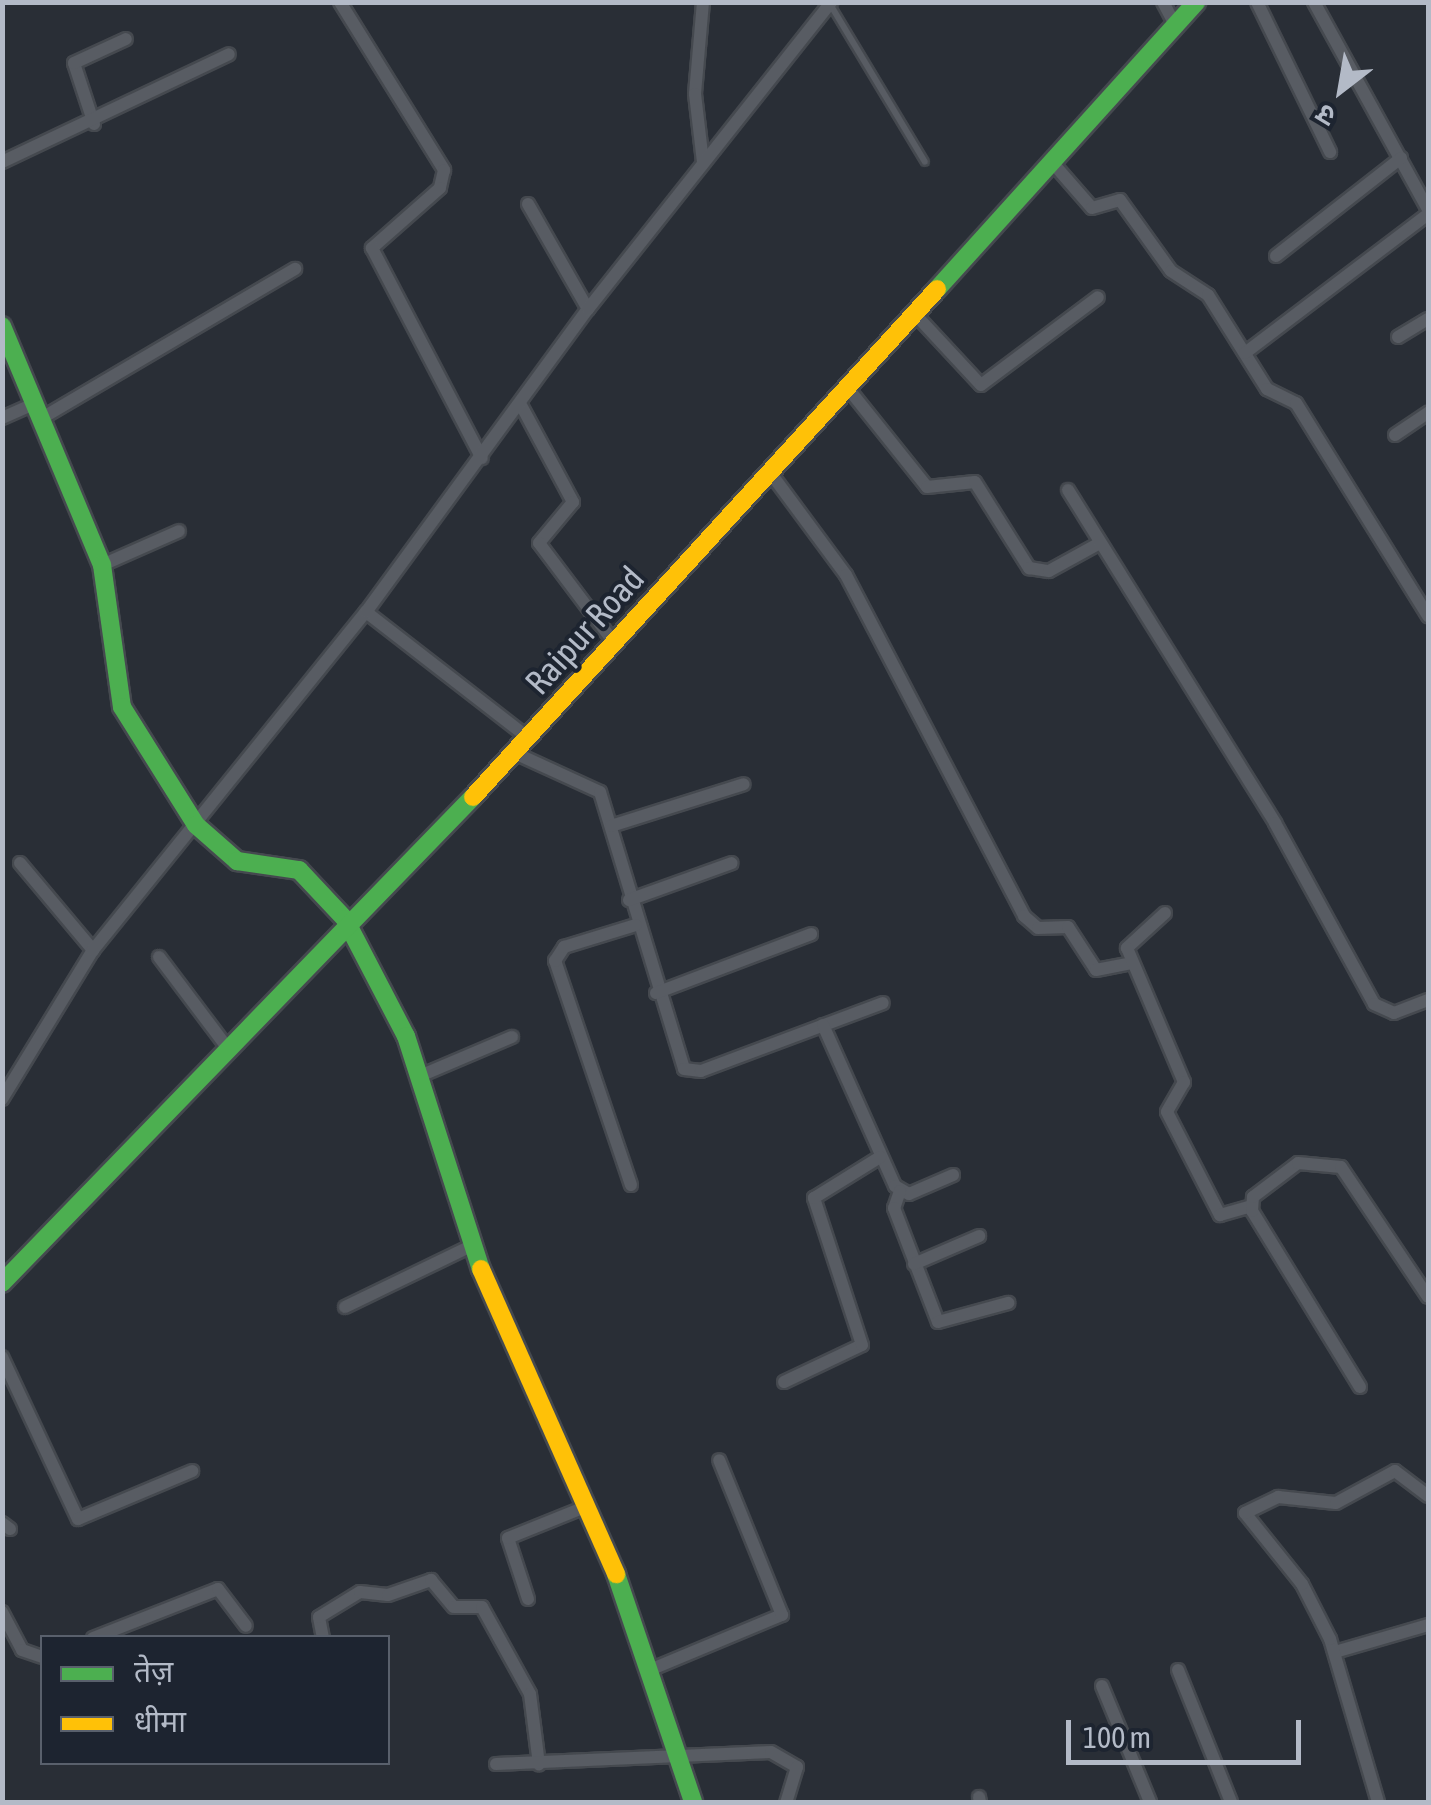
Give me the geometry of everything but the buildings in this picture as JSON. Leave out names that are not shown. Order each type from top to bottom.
[{"type":"main road","name":"Raipur Road","points":[[2,1282],[346,919],[517,754],[1196,2]]},
{"type":"main road","points":[[2,326],[102,565],[116,693],[196,825],[237,861],[298,870],[346,919],[420,1076],[470,1246],[652,1669],[674,1754],[693,1802]]},
{"type":"street","points":[[340,2],[444,170],[443,184],[372,248],[482,458]]},
{"type":"street","points":[[703,2],[695,94],[703,162]]},
{"type":"street","points":[[1163,2],[1176,25]]},
{"type":"street","points":[[1257,2],[1330,152]]},
{"type":"street","points":[[1245,353],[1428,211],[1314,2]]},
{"type":"street","points":[[2,1099],[93,950],[366,612],[522,407],[588,309],[830,3]]},
{"type":"street","points":[[94,124],[74,63],[126,39]]},
{"type":"street","points":[[2,162],[94,124],[229,54]]},
{"type":"street","points":[[1276,256],[1401,158]]},
{"type":"street","points":[[1051,161],[1092,208],[1120,200],[1170,271],[1208,295],[1272,395],[1296,402],[1428,616]]},
{"type":"street","points":[[528,204],[588,309]]},
{"type":"street","points":[[2,418],[39,411],[295,269]]},
{"type":"street","points":[[914,313],[982,385],[1098,297]]},
{"type":"street","points":[[1398,338],[1428,318]]},
{"type":"street","points":[[847,387],[927,487],[975,482],[1029,568],[1049,571],[1098,544]]},
{"type":"street","points":[[522,407],[573,502],[539,543],[616,644]]},
{"type":"street","points":[[1395,435],[1428,413]]},
{"type":"street","points":[[769,471],[846,575],[1024,916],[1038,928],[1068,926],[1096,970],[1131,963]]},
{"type":"street","points":[[1068,490],[1098,544],[1275,823],[1374,1004],[1394,1013],[1428,1000]]},
{"type":"street","points":[[102,565],[180,532]]},
{"type":"street","points":[[366,612],[530,739]]},
{"type":"street","points":[[517,754],[594,785],[611,826],[636,925],[681,1065],[695,1072],[883,1004]]},
{"type":"street","points":[[611,826],[744,784]]},
{"type":"street","points":[[629,900],[732,862]]},
{"type":"street","points":[[20,863],[93,950]]},
{"type":"street","points":[[1165,913],[1131,938],[1131,963],[1184,1082],[1168,1112],[1215,1209],[1227,1219],[1252,1206],[1298,1163],[1340,1167],[1428,1298]]},
{"type":"street","points":[[631,1185],[555,961],[564,948],[636,925]]},
{"type":"street","points":[[656,993],[811,934]]},
{"type":"street","points":[[159,957],[226,1046]]},
{"type":"street","points":[[822,1024],[880,1157],[900,1191],[894,1208],[942,1324],[1008,1303]]},
{"type":"street","points":[[420,1076],[512,1038]]},
{"type":"street","points":[[784,1382],[862,1344],[814,1198],[880,1157]]},
{"type":"street","points":[[900,1191],[954,1174]]},
{"type":"street","points":[[1252,1206],[1360,1387]]},
{"type":"street","points":[[914,1264],[979,1236]]},
{"type":"street","points":[[345,1307],[470,1246]]},
{"type":"street","points":[[2,1357],[76,1518],[192,1470]]},
{"type":"street","points":[[652,1669],[782,1615],[719,1460]]},
{"type":"street","points":[[1378,1802],[1335,1652],[1302,1584],[1246,1510],[1278,1497],[1336,1503],[1395,1471],[1428,1496]]},
{"type":"street","points":[[528,1600],[508,1538],[585,1507]]},
{"type":"street","points":[[323,1635],[322,1614],[366,1591],[388,1595],[431,1580],[454,1607],[482,1607],[530,1694],[540,1764]]},
{"type":"street","points":[[105,1635],[218,1589],[246,1626]]},
{"type":"street","points":[[2,1612],[22,1650],[40,1656]]},
{"type":"street","points":[[1335,1652],[1428,1625]]},
{"type":"street","points":[[1178,1670],[1231,1802]]},
{"type":"street","points":[[1102,1686],[1150,1802]]},
{"type":"street","points":[[496,1764],[674,1754],[782,1755],[797,1767],[786,1802]]},
{"type":"lane","points":[[830,3],[925,162]]},
{"type":"traffic: fast","points":[[937,289],[1196,2]]},
{"type":"traffic: fast","points":[[2,326],[102,565],[122,707],[196,825],[237,861],[299,870],[345,919],[406,1036],[481,1269]]},
{"type":"traffic: fast","points":[[2,1283],[473,797]]},
{"type":"traffic: fast","points":[[616,1574],[693,1802]]},
{"type":"traffic: slow","points":[[473,797],[937,289]]},
{"type":"traffic: slow","points":[[481,1269],[616,1574]]}]
